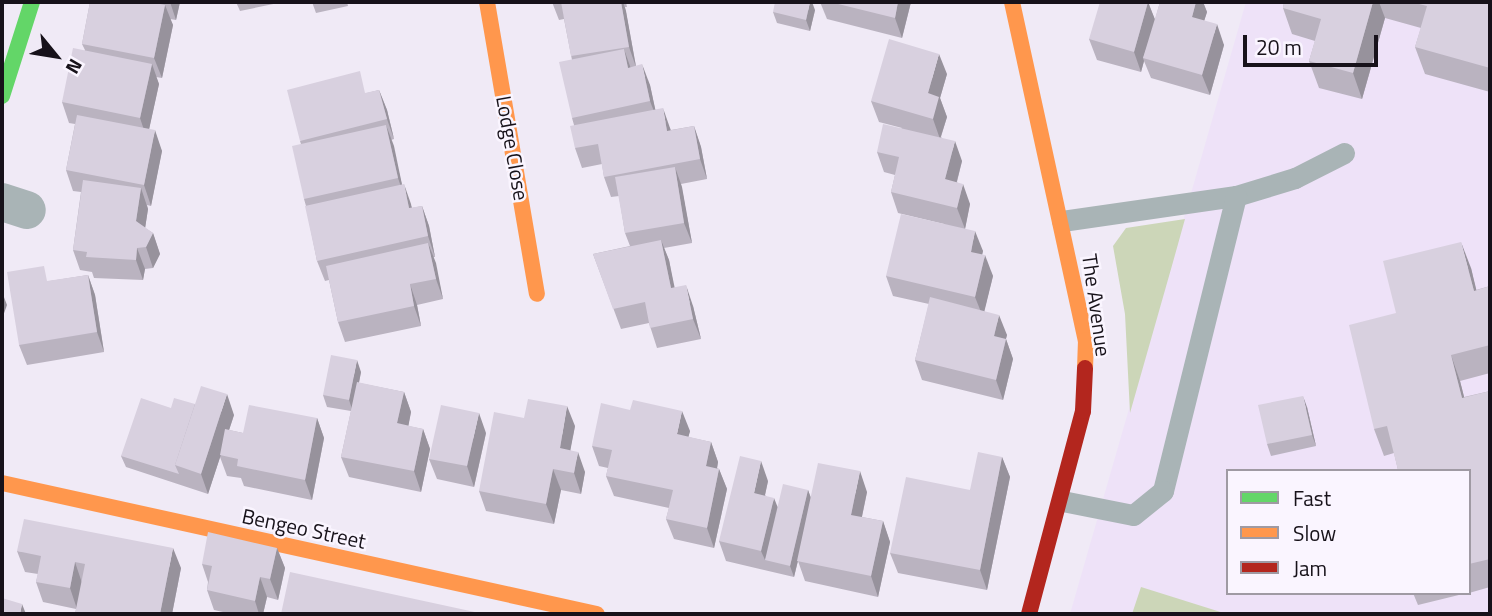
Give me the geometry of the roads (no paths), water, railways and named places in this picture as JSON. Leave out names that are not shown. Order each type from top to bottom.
[{"type":"street","points":[[2,96],[32,2]]},
{"type":"street","name":"Lodge Close","points":[[487,2],[537,294]]},
{"type":"street","name":"The Avenue","points":[[1012,2],[1086,340],[1086,374],[1062,501],[1029,614]]},
{"type":"street","name":"Bengeo Street","points":[[2,483],[550,609],[597,614]]},
{"type":"lane","points":[[1062,221],[1237,196],[1295,178],[1344,153]]},
{"type":"lane","points":[[1062,501],[1133,515],[1153,506],[1163,491],[1237,196]]}]
